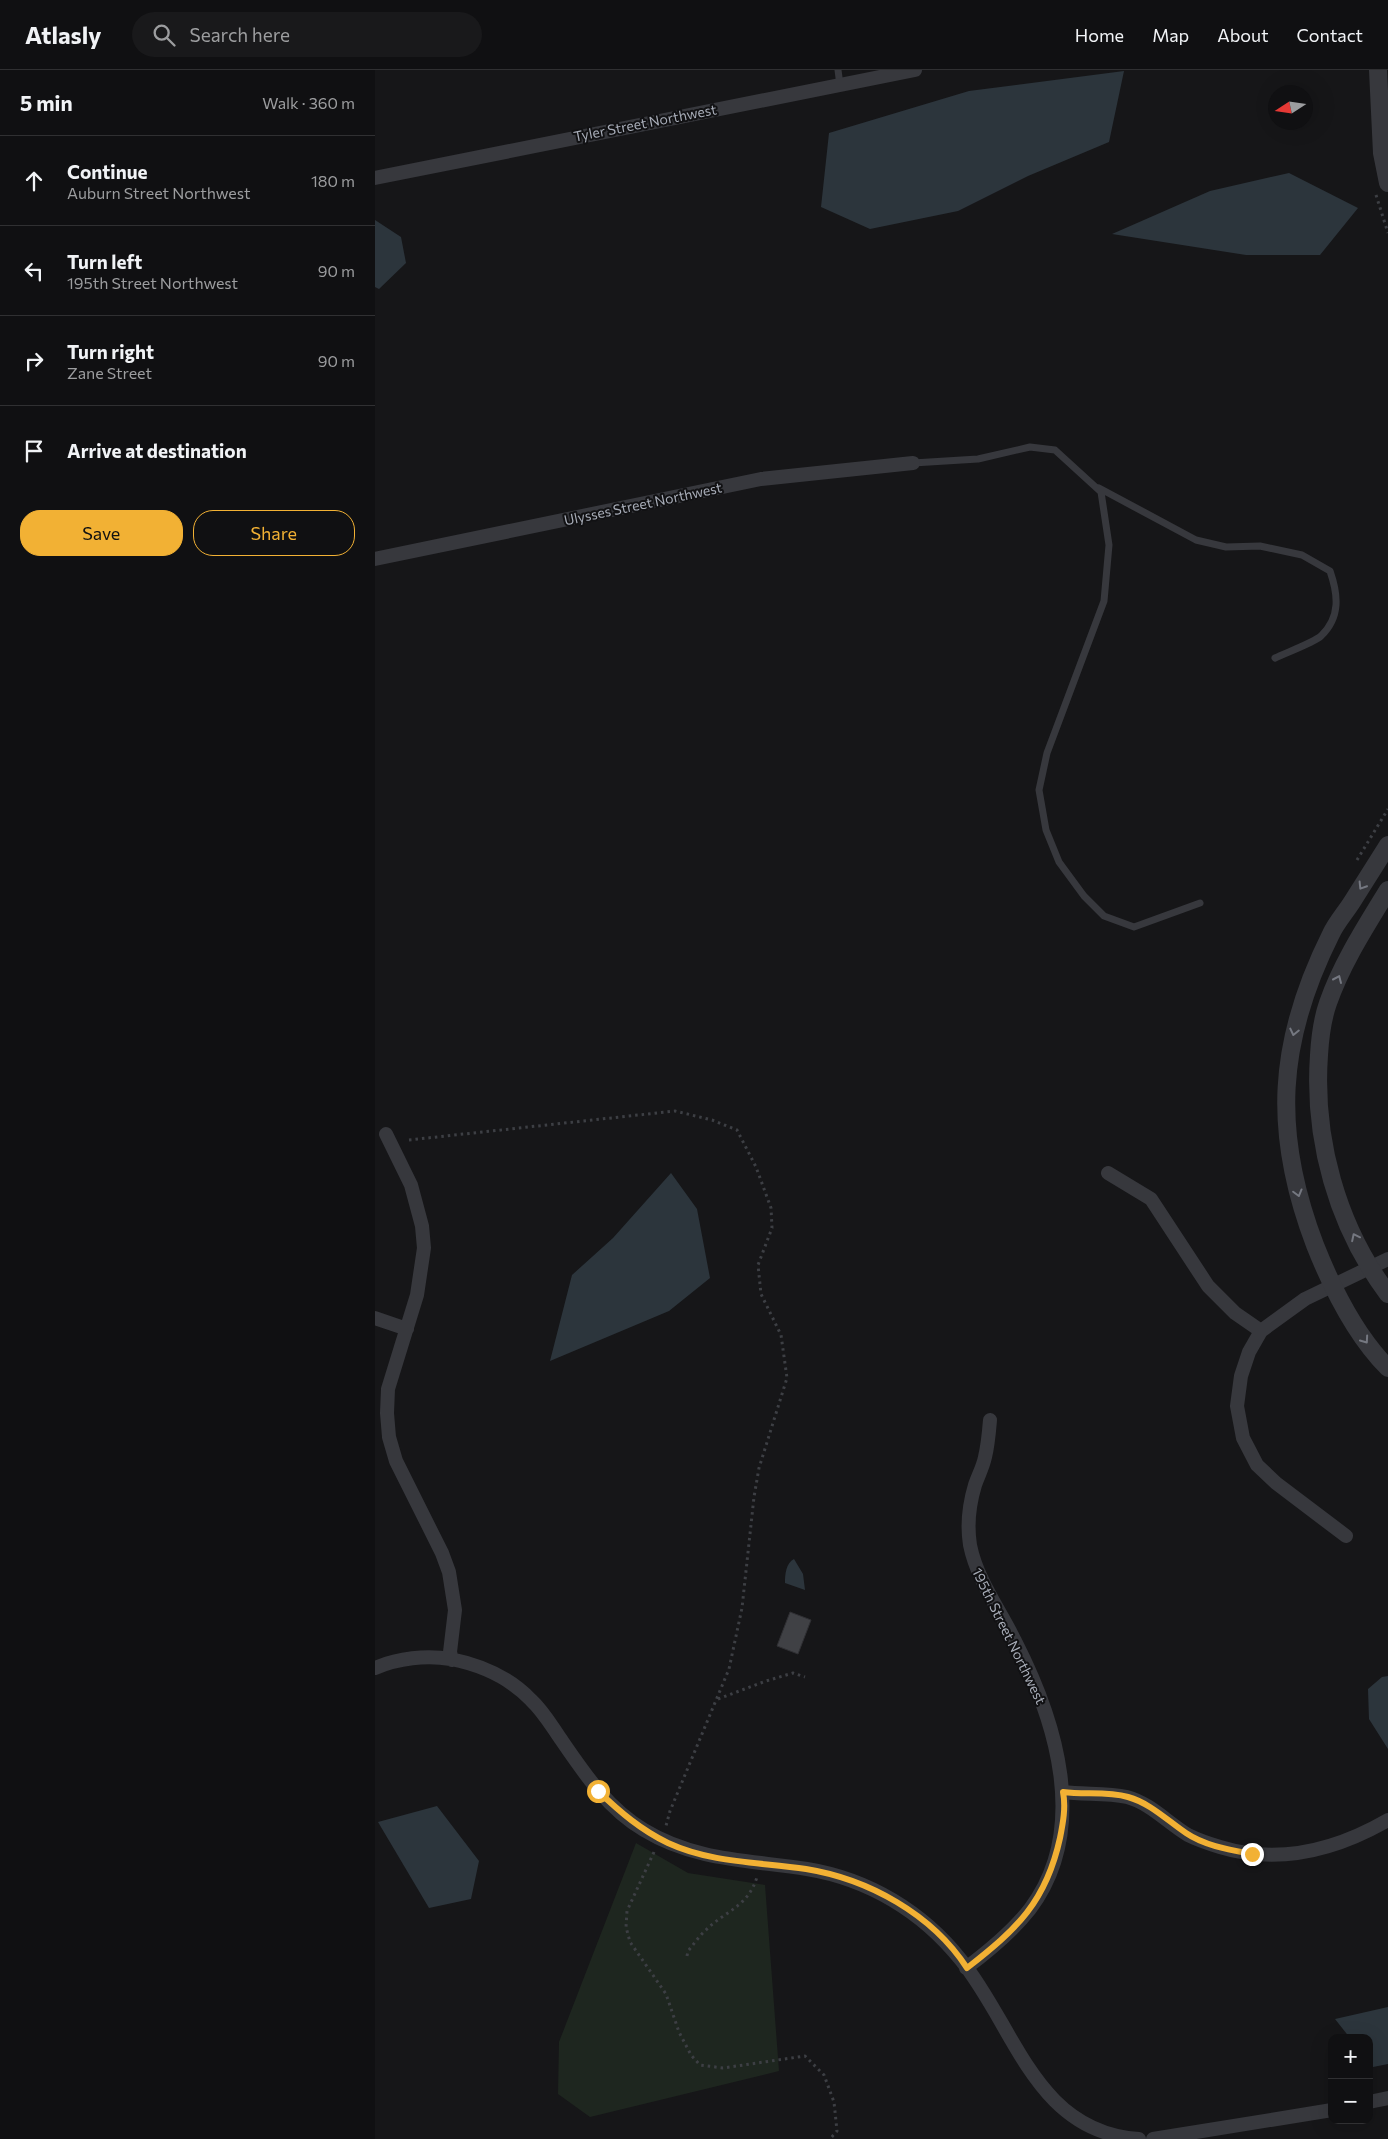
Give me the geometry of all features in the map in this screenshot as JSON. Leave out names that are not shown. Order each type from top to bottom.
[{"type":"street","name":"Tyler Street Northwest","points":[[375,178],[915,70]]},
{"type":"street","points":[[1378,70],[1382,153],[1388,183]]},
{"type":"street","name":"Ulysses Street Northwest","points":[[375,559],[761,479],[913,463]]},
{"type":"street","points":[[1388,844],[1332,932],[1304,996],[1294,1030],[1288,1063],[1286,1096],[1286,1135],[1291,1166],[1309,1228],[1332,1284],[1364,1339],[1388,1368]]},
{"type":"street","points":[[1388,890],[1352,950],[1327,1004],[1320,1036],[1317,1097],[1326,1159],[1344,1215],[1370,1266],[1388,1294]]},
{"type":"street","points":[[386,1134],[411,1184],[422,1226],[424,1248],[417,1295],[388,1389],[389,1437],[396,1461],[442,1553],[449,1572],[455,1610],[450,1652],[452,1660]]},
{"type":"street","points":[[1108,1173],[1151,1199],[1208,1286],[1235,1313],[1261,1331]]},
{"type":"street","points":[[1346,1536],[1276,1483],[1257,1465],[1243,1438],[1237,1406],[1241,1376],[1249,1352],[1261,1331],[1305,1299],[1332,1284],[1388,1259]]},
{"type":"street","points":[[375,1318],[407,1329]]},
{"type":"street","name":"195th Street Northwest","points":[[967,1968],[1008,1934],[1030,1909],[1048,1879],[1063,1824],[1063,1792],[1055,1749],[1037,1685],[982,1579],[974,1562],[970,1544],[968,1526],[970,1506],[985,1457],[990,1420]]},
{"type":"street","points":[[375,1668],[415,1658],[452,1660],[483,1668],[501,1677],[525,1694],[545,1716],[598,1791],[644,1830],[668,1843],[709,1857],[830,1874],[881,1893],[905,1906],[928,1924],[967,1968],[1039,2084],[1070,2115],[1103,2133],[1123,2138],[1139,2139]]},
{"type":"street","points":[[1063,1792],[1127,1797],[1143,1803],[1188,1834],[1223,1848],[1252,1854],[1275,1855],[1316,1851],[1355,1837],[1388,1820]]},
{"type":"street","points":[[1373,2101],[1388,2098]]},
{"type":"street","points":[[1153,2139],[1328,2111]]},
{"type":"lane","points":[[838,70],[840,85]]},
{"type":"lane","points":[[913,463],[978,459],[1030,447],[1055,450],[1101,492],[1109,545],[1105,601],[1047,753],[1039,790],[1046,830],[1059,862],[1084,896],[1104,916],[1134,927],[1200,903]]},
{"type":"lane","points":[[1095,486],[1196,540],[1227,547],[1260,546],[1302,555],[1330,571],[1337,590],[1336,614],[1321,636],[1275,658]]},
{"type":"path","points":[[409,1140],[675,1111],[712,1120],[737,1130],[756,1167],[771,1208],[772,1228],[759,1265],[761,1294],[781,1336],[787,1378],[759,1468],[742,1608],[729,1669],[670,1811],[665,1831]]},
{"type":"path","points":[[717,1699],[766,1680],[793,1673],[805,1677]]},
{"type":"path","points":[[654,1852],[627,1910],[626,1927],[630,1942],[666,1994],[679,2032],[691,2055],[700,2065],[723,2068],[805,2056],[824,2075],[834,2102],[837,2132],[830,2139]]},
{"type":"path","points":[[687,1956],[688,1952],[706,1930],[739,1905],[753,1889],[760,1864]]},
{"type":"shaded area","points":[[1124,71],[1109,142],[1028,176],[958,211],[870,229],[821,207],[829,133],[969,91]]},
{"type":"shaded area","points":[[1289,173],[1358,208],[1320,255],[1246,255],[1112,234],[1210,191]]},
{"type":"shaded area","points":[[375,220],[401,237],[406,263],[379,289],[375,287]]},
{"type":"shaded area","points":[[671,1173],[697,1209],[710,1278],[669,1311],[550,1361],[572,1275],[613,1238]]},
{"type":"shaded area","points":[[794,1559],[803,1574],[805,1590],[785,1583],[788,1566]]},
{"type":"shaded area","points":[[1388,1676],[1388,1749],[1369,1719],[1368,1689],[1382,1677]]},
{"type":"shaded area","points":[[437,1806],[479,1861],[471,1899],[429,1908],[378,1822]]},
{"type":"shaded area","points":[[636,1843],[688,1873],[765,1885],[779,2071],[590,2117],[558,2094],[559,2042]]},
{"type":"shaded area","points":[[1388,2007],[1388,2064],[1373,2067],[1373,2034],[1347,2034],[1335,2019]]},
{"type":"building","points":[[790,1612],[811,1620],[798,1654],[777,1646]]},
{"type":"route","points":[[598,1791],[626,1818],[668,1843],[688,1851],[731,1861],[805,1869],[830,1874],[881,1893],[905,1906],[928,1924],[963,1961],[967,1968],[1008,1934],[1030,1909],[1048,1879],[1063,1824],[1063,1792],[1127,1797],[1143,1803],[1188,1834],[1207,1843],[1252,1854]]}]
